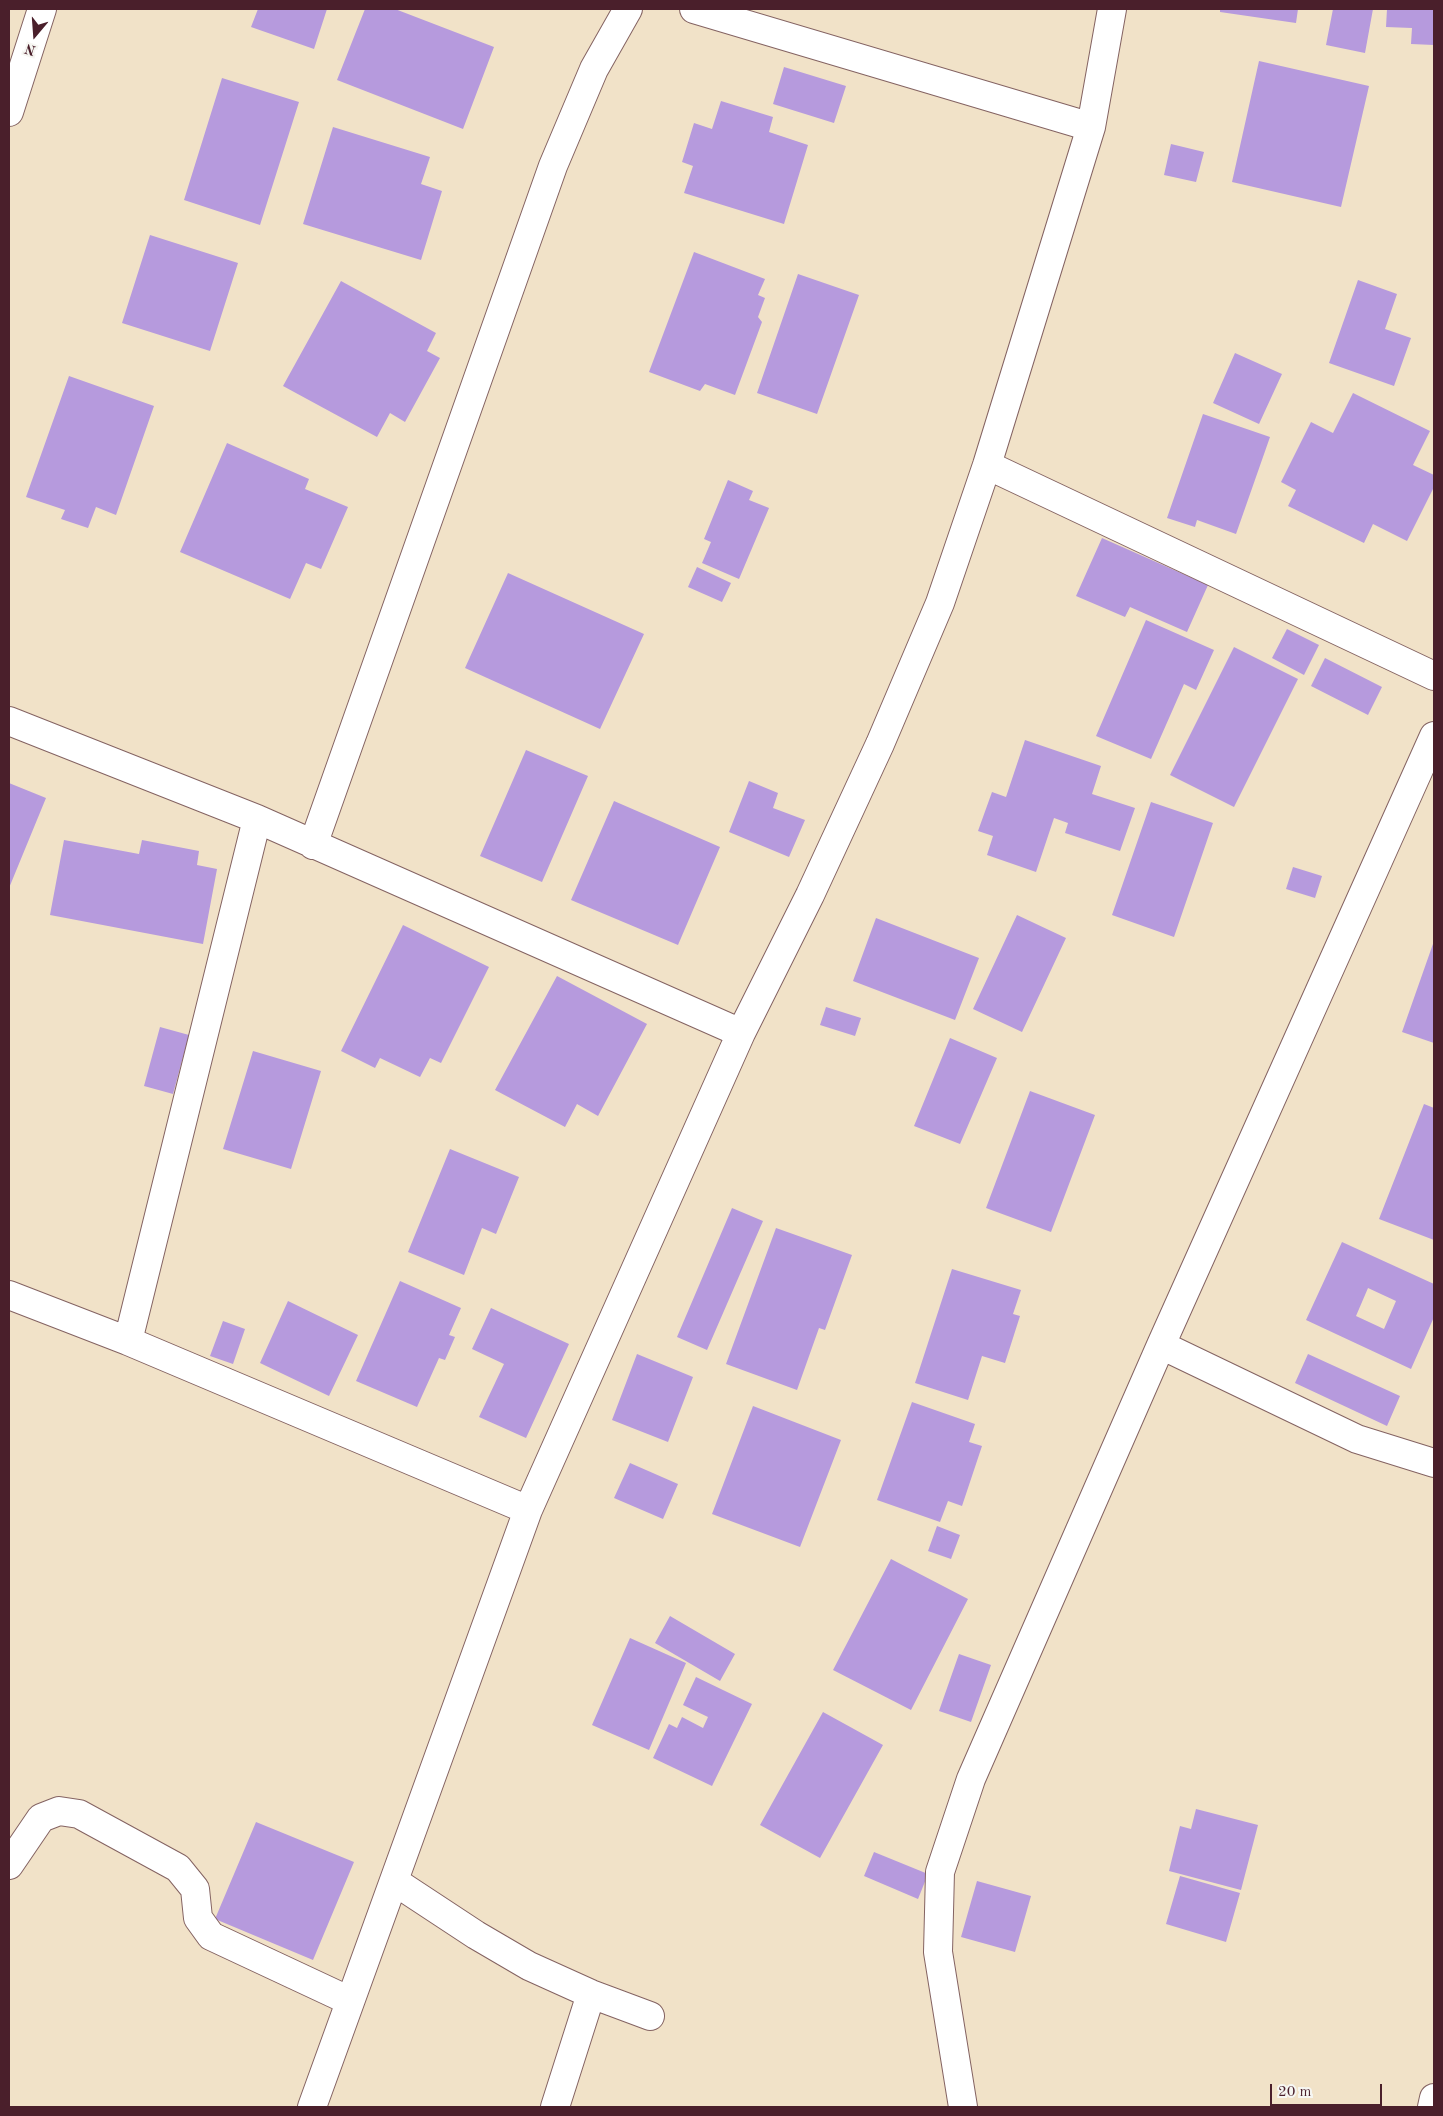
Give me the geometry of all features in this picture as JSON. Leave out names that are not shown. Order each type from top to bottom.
[{"type":"street","points":[[9,112],[42,9]]},
{"type":"street","points":[[313,845],[553,166],[594,69],[628,9]]},
{"type":"street","points":[[694,9],[1091,128]]},
{"type":"street","points":[[312,2107],[528,1510],[741,1033],[810,895],[880,744],[940,603],[987,465],[1091,128],[1112,9]]},
{"type":"street","points":[[987,465],[1434,676]]},
{"type":"street","points":[[9,721],[257,819],[741,1033]]},
{"type":"street","points":[[963,2107],[938,1952],[940,1872],[971,1780],[1162,1345],[1434,736]]},
{"type":"street","points":[[128,1341],[257,819]]},
{"type":"street","points":[[9,1295],[128,1341],[528,1510]]},
{"type":"street","points":[[1162,1345],[1357,1439],[1434,1463]]},
{"type":"street","points":[[9,1864],[41,1818],[59,1811],[79,1814],[178,1868],[195,1889],[198,1918],[211,1936],[350,2001]]},
{"type":"street","points":[[394,1881],[476,1936],[529,1966],[591,1994],[650,2016]]},
{"type":"street","points":[[555,2107],[591,1994]]},
{"type":"street","points":[[1432,2107],[1434,2098]]},
{"type":"building","points":[[258,9],[327,9],[314,49],[251,27]]},
{"type":"building","points":[[365,9],[395,9],[494,47],[463,129],[337,80]]},
{"type":"building","points":[[1220,9],[1298,9],[1296,23],[1220,12]]},
{"type":"building","points":[[1333,9],[1373,9],[1365,53],[1326,45]]},
{"type":"building","points":[[1387,9],[1434,9],[1434,45],[1411,44],[1412,28],[1386,27]]},
{"type":"building","points":[[1259,61],[1369,86],[1341,207],[1232,182]]},
{"type":"building","points":[[784,67],[846,86],[834,123],[773,104]]},
{"type":"building","points":[[222,78],[299,102],[260,225],[184,200]]},
{"type":"building","points":[[721,101],[773,117],[769,132],[808,145],[784,224],[684,193],[693,166],[682,162],[694,123],[712,129]]},
{"type":"building","points":[[333,127],[430,157],[421,184],[442,191],[421,260],[303,224]]},
{"type":"building","points":[[1171,144],[1204,152],[1196,182],[1164,175]]},
{"type":"building","points":[[150,235],[238,263],[210,351],[122,323]]},
{"type":"building","points":[[694,252],[765,279],[758,295],[765,298],[758,317],[762,322],[735,395],[705,384],[700,391],[649,372]]},
{"type":"building","points":[[798,274],[859,295],[817,414],[757,393]]},
{"type":"building","points":[[1358,280],[1397,294],[1385,329],[1411,338],[1394,386],[1329,363]]},
{"type":"building","points":[[341,281],[436,333],[427,351],[440,358],[405,422],[390,413],[377,437],[283,386]]},
{"type":"building","points":[[1235,353],[1282,374],[1259,424],[1213,403]]},
{"type":"building","points":[[69,376],[154,406],[116,515],[96,507],[88,528],[61,519],[65,510],[26,497]]},
{"type":"building","points":[[1353,393],[1430,431],[1413,465],[1434,475],[1434,487],[1407,541],[1373,524],[1364,543],[1288,506],[1296,490],[1281,482],[1311,422],[1333,433]]},
{"type":"building","points":[[1203,414],[1270,437],[1236,534],[1197,520],[1195,527],[1167,518]]},
{"type":"building","points":[[227,443],[309,479],[305,489],[348,507],[321,569],[306,563],[290,599],[180,552]]},
{"type":"building","points":[[728,480],[753,491],[749,500],[769,508],[739,579],[702,563],[711,542],[704,539]]},
{"type":"building","points":[[1102,538],[1208,585],[1187,632],[1130,607],[1125,617],[1076,596]]},
{"type":"building","points":[[697,567],[731,583],[722,602],[688,587]]},
{"type":"building","points":[[508,573],[644,634],[600,729],[465,668]]},
{"type":"building","points":[[1146,620],[1214,650],[1196,690],[1184,684],[1151,759],[1096,736]]},
{"type":"building","points":[[1287,629],[1319,645],[1304,675],[1272,658]]},
{"type":"building","points":[[1234,647],[1298,679],[1234,807],[1170,775]]},
{"type":"building","points":[[1325,658],[1382,687],[1368,715],[1311,686]]},
{"type":"building","points":[[1025,740],[1101,766],[1092,794],[1135,808],[1120,851],[1065,833],[1068,823],[1054,818],[1036,872],[987,855],[993,836],[978,831],[992,792],[1006,797]]},
{"type":"building","points":[[526,750],[588,776],[542,882],[480,856]]},
{"type":"building","points":[[749,781],[778,793],[773,808],[805,820],[789,857],[729,832]]},
{"type":"building","points":[[9,783],[46,798],[9,888]]},
{"type":"building","points":[[614,801],[720,847],[678,945],[571,900]]},
{"type":"building","points":[[1151,802],[1213,823],[1174,937],[1112,915]]},
{"type":"building","points":[[64,840],[139,854],[142,840],[199,851],[197,865],[217,869],[203,944],[50,915]]},
{"type":"building","points":[[1293,867],[1322,876],[1315,898],[1286,889]]},
{"type":"building","points":[[1017,915],[1066,938],[1022,1032],[973,1009]]},
{"type":"building","points":[[876,918],[979,958],[955,1020],[853,981]]},
{"type":"building","points":[[403,925],[489,967],[441,1063],[430,1058],[420,1077],[380,1058],[375,1068],[341,1051]]},
{"type":"building","points":[[1434,941],[1434,1043],[1402,1032]]},
{"type":"building","points":[[557,976],[647,1024],[598,1116],[577,1104],[565,1127],[495,1090]]},
{"type":"building","points":[[826,1007],[861,1018],[855,1036],[820,1025]]},
{"type":"building","points":[[160,1027],[189,1035],[173,1094],[144,1086]]},
{"type":"building","points":[[950,1038],[997,1058],[960,1144],[914,1126]]},
{"type":"building","points":[[253,1051],[321,1071],[291,1169],[223,1149]]},
{"type":"building","points":[[1030,1091],[1095,1115],[1051,1232],[986,1208]]},
{"type":"building","points":[[1424,1104],[1434,1108],[1434,1240],[1379,1219]]},
{"type":"building","points":[[450,1149],[519,1177],[496,1234],[482,1228],[464,1275],[408,1252]]},
{"type":"building","points":[[732,1208],[763,1221],[707,1350],[677,1337]]},
{"type":"building","points":[[776,1228],[852,1255],[825,1330],[819,1328],[797,1390],[726,1364]]},
{"type":"building","points":[[1342,1242],[1434,1284],[1434,1317],[1411,1369],[1306,1320]],"holes":[[[1368,1288],[1396,1301],[1384,1329],[1356,1316]]]},
{"type":"building","points":[[952,1269],[1021,1290],[1013,1314],[1020,1316],[1005,1363],[982,1356],[968,1400],[915,1383]]},
{"type":"building","points":[[400,1281],[461,1308],[449,1335],[455,1337],[445,1360],[439,1358],[417,1407],[356,1381]]},
{"type":"building","points":[[288,1301],[358,1335],[329,1396],[260,1363]]},
{"type":"building","points":[[491,1308],[569,1344],[526,1438],[479,1417],[504,1364],[472,1349]]},
{"type":"building","points":[[223,1321],[245,1329],[233,1364],[210,1356]]},
{"type":"building","points":[[637,1354],[693,1377],[668,1442],[612,1420]]},
{"type":"building","points":[[1308,1354],[1400,1396],[1387,1426],[1295,1383]]},
{"type":"building","points":[[912,1402],[975,1424],[969,1442],[982,1446],[962,1506],[948,1501],[940,1522],[877,1500]]},
{"type":"building","points":[[753,1406],[841,1440],[800,1547],[712,1514]]},
{"type":"building","points":[[630,1463],[678,1484],[663,1519],[614,1498]]},
{"type":"building","points":[[937,1526],[960,1535],[951,1559],[928,1551]]},
{"type":"building","points":[[891,1559],[968,1599],[911,1710],[833,1670]]},
{"type":"building","points":[[670,1616],[735,1654],[720,1681],[655,1643]]},
{"type":"building","points":[[630,1638],[686,1663],[649,1750],[592,1725]]},
{"type":"building","points":[[959,1654],[991,1665],[971,1722],[939,1711]]},
{"type":"building","points":[[696,1677],[752,1704],[712,1786],[653,1758],[669,1724],[677,1728],[682,1717],[703,1728],[708,1717],[683,1705]]},
{"type":"building","points":[[823,1712],[883,1745],[820,1858],[760,1825]]},
{"type":"building","points":[[1196,1809],[1258,1825],[1241,1890],[1169,1871],[1180,1826],[1191,1829]]},
{"type":"building","points":[[256,1822],[354,1862],[313,1960],[215,1919]]},
{"type":"building","points":[[874,1852],[928,1874],[918,1899],[864,1876]]},
{"type":"building","points":[[1180,1876],[1240,1893],[1226,1942],[1166,1924]]},
{"type":"building","points":[[977,1881],[1031,1896],[1015,1952],[961,1937]]}]
